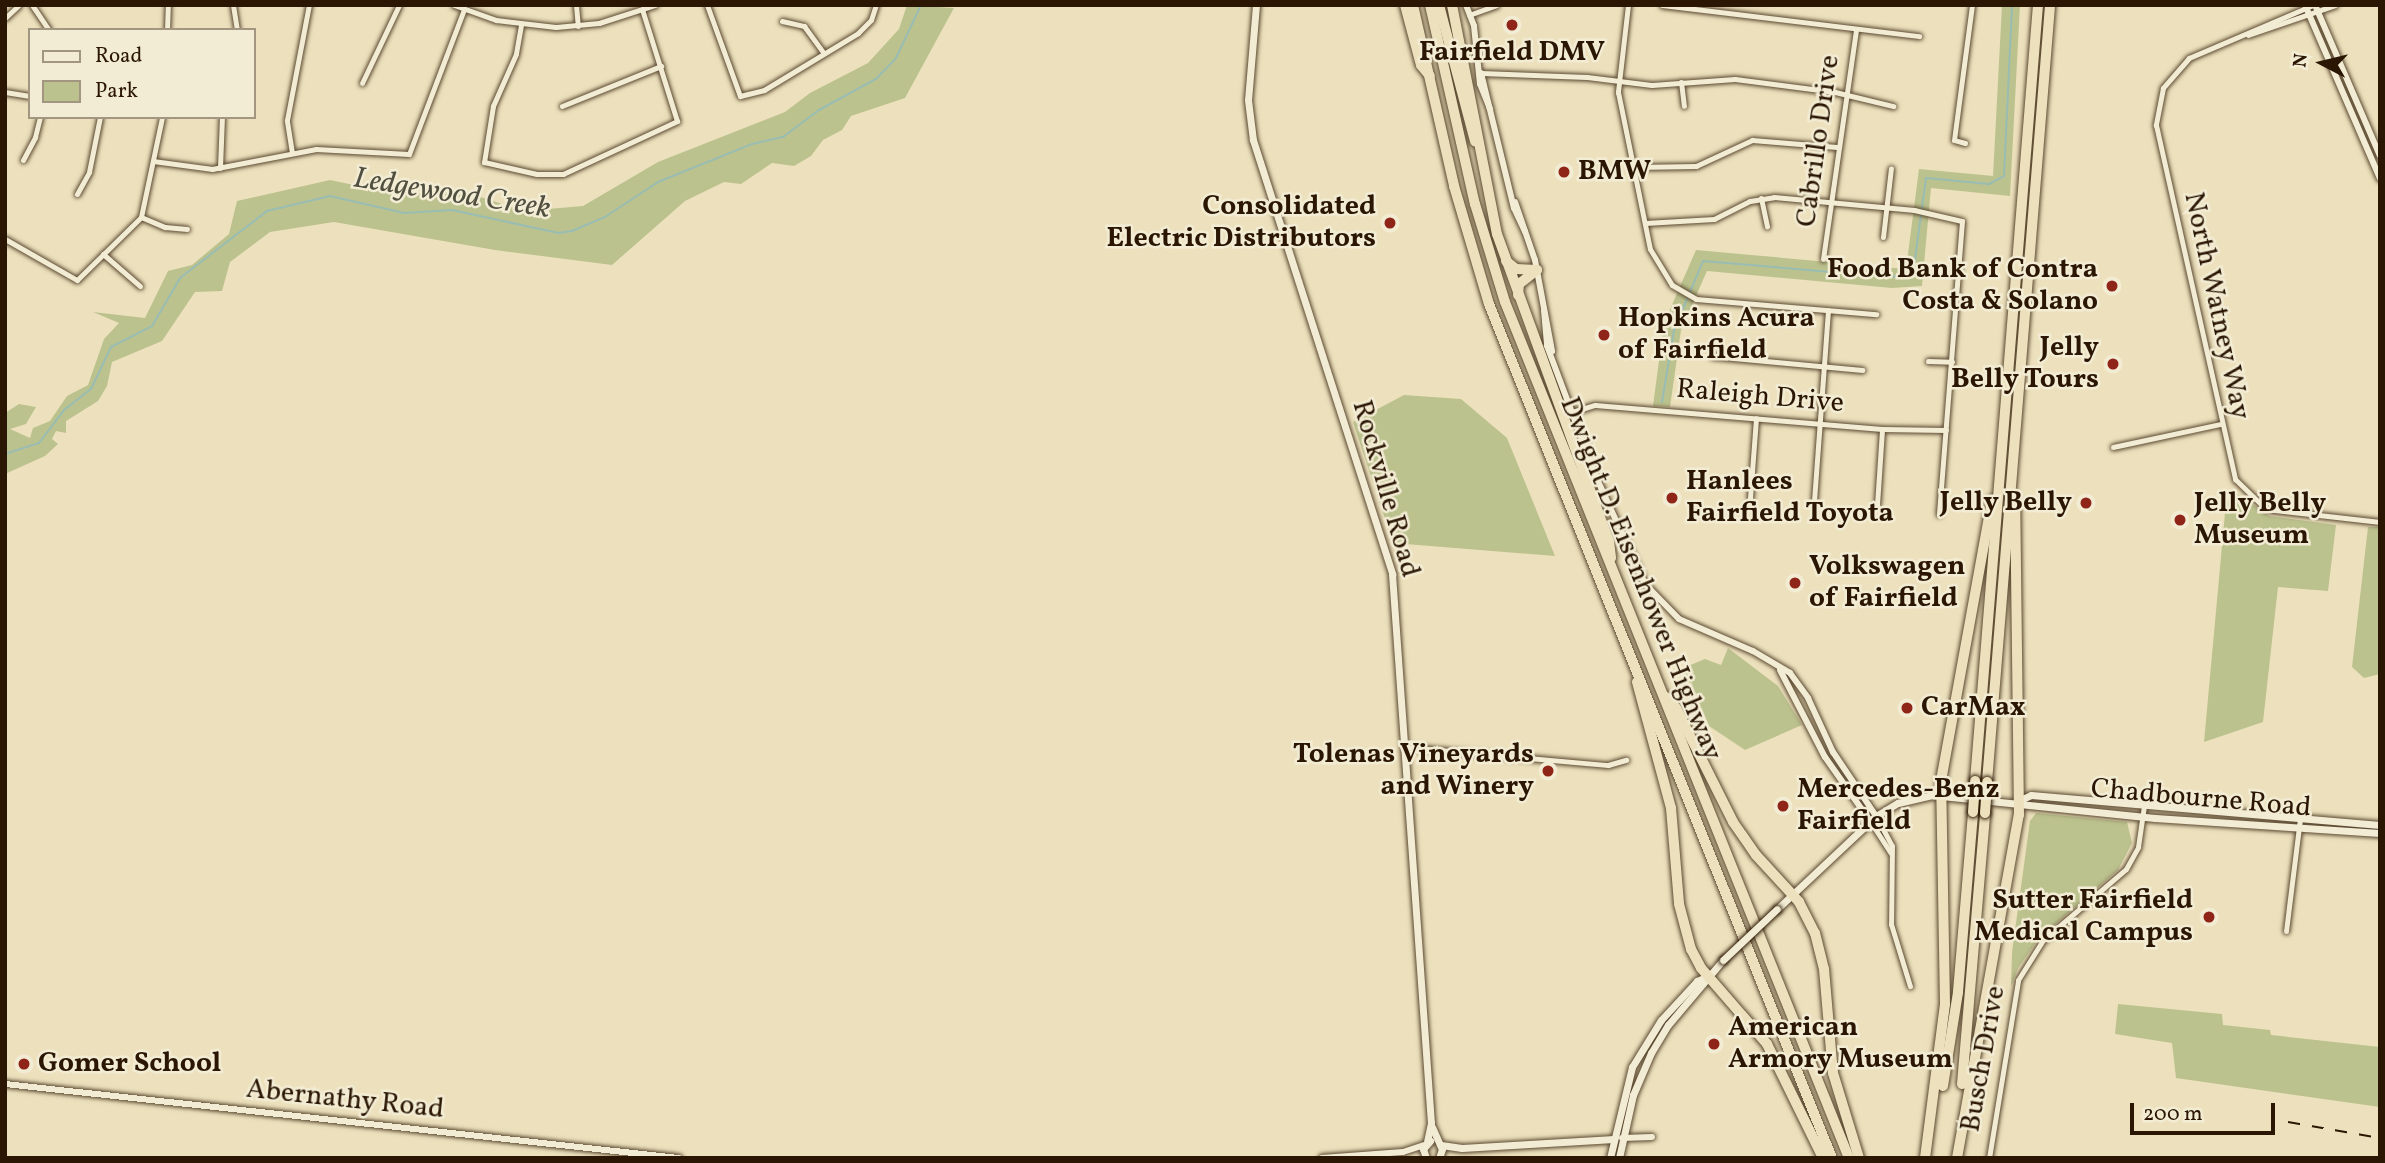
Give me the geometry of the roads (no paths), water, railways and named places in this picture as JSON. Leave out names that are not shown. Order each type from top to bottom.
[{"type":"highway","points":[[1405,5],[1421,65],[1432,79]]},
{"type":"highway","name":"Dwight D. Eisenhower Highway","points":[[1413,5],[1458,199],[1489,304],[1832,1158]]},
{"type":"highway","name":"Dwight D. Eisenhower Highway","points":[[1430,5],[1495,273],[1849,1158]]},
{"type":"highway","points":[[1439,5],[1505,260],[1609,541],[1612,566]]},
{"type":"highway","points":[[1452,5],[1489,192]]},
{"type":"highway","points":[[1925,1158],[1955,1014],[2038,5]]},
{"type":"highway","points":[[1956,1158],[2050,5]]},
{"type":"highway","points":[[1505,260],[1516,269],[1537,270]]},
{"type":"highway","points":[[1518,298],[1519,284],[1537,270]]},
{"type":"highway","points":[[1956,1158],[2020,800],[2014,436]]},
{"type":"highway","points":[[1925,1158],[1945,1004],[1940,794],[2001,459]]},
{"type":"highway","points":[[1636,671],[1639,700],[1671,808],[1681,920],[1691,949],[1708,975],[1745,1013],[1772,1052],[1823,1158]]},
{"type":"highway","points":[[1663,694],[1676,708],[1732,822],[1807,914],[1821,951],[1829,1054],[1859,1158]]},
{"type":"main road","name":"Rockville Road","points":[[1256,5],[1248,78],[1250,127],[1388,553],[1405,747],[1431,1123],[1441,1156]]},
{"type":"main road","name":"Chadbourne Road","points":[[1686,998],[1791,894],[1873,818],[1911,799],[1940,794],[2020,800],[2030,806],[2143,815],[2380,825]]},
{"type":"main road","name":"Chadbourne Road","points":[[2020,800],[2031,795],[2380,833]]},
{"type":"main road","points":[[1619,1158],[1622,1138],[1651,1053],[1686,998]]},
{"type":"main road","points":[[1611,1158],[1612,1139],[1632,1067],[1661,1020],[1686,998]]},
{"type":"main road","name":"Rockville Road","points":[[1425,1157],[1425,1144],[1431,1123]]},
{"type":"main road","points":[[1425,1144],[1462,1148],[1622,1138]]},
{"type":"main road","points":[[1441,1156],[1462,1148]]},
{"type":"street","points":[[5,18],[19,5]]},
{"type":"street","points":[[32,5],[48,28]]},
{"type":"street","points":[[167,28],[168,5]]},
{"type":"street","points":[[233,5],[236,28]]},
{"type":"street","points":[[292,153],[287,120],[309,5]]},
{"type":"street","points":[[362,83],[398,5]]},
{"type":"street","points":[[454,5],[522,24],[578,26],[655,5]]},
{"type":"street","points":[[576,5],[578,26]]},
{"type":"street","points":[[708,5],[740,96],[764,90],[865,27],[876,5]]},
{"type":"street","points":[[1466,5],[1490,109],[1537,270],[1544,310],[1544,330],[1572,412],[1631,556],[1655,597],[1679,619],[1753,651],[1780,670],[1790,673],[1808,698],[1833,752],[1892,846],[1891,924],[1910,986]]},
{"type":"street","points":[[1469,15],[1496,5]]},
{"type":"street","points":[[1628,5],[1618,81],[1653,258],[1678,290],[1696,299],[1876,314]]},
{"type":"street","points":[[1662,5],[1919,36]]},
{"type":"street","points":[[1965,143],[1954,140],[1972,5]]},
{"type":"street","name":"North Watney Way","points":[[2335,5],[2311,9],[2189,58],[2176,69],[2157,99],[2156,113],[2220,424],[2235,480],[2255,502],[2278,512],[2380,522]]},
{"type":"street","points":[[153,161],[220,168],[326,149],[409,154],[464,9]]},
{"type":"street","points":[[522,24],[516,54],[488,124],[484,162],[490,166],[563,174],[677,121],[677,113],[642,9]]},
{"type":"street","points":[[2311,9],[2368,143],[2380,178]]},
{"type":"street","points":[[782,21],[804,26],[823,52]]},
{"type":"street","name":"Cabrillo Drive","points":[[1824,259],[1844,95],[1856,29]]},
{"type":"street","points":[[562,106],[661,66]]},
{"type":"street","points":[[1481,73],[1618,81],[1735,79],[1844,95],[1893,106]]},
{"type":"street","points":[[1681,82],[1684,106]]},
{"type":"street","points":[[5,92],[28,96]]},
{"type":"street","points":[[23,160],[35,137],[40,119]]},
{"type":"street","points":[[77,194],[89,172],[100,119]]},
{"type":"street","points":[[5,240],[77,280],[128,234],[141,217],[162,119]]},
{"type":"street","points":[[220,168],[222,119]]},
{"type":"street","points":[[1634,167],[1696,166],[1752,140],[1837,147]]},
{"type":"street","points":[[2368,143],[2380,156]]},
{"type":"street","points":[[1883,237],[1891,168]]},
{"type":"street","points":[[1645,223],[1714,219],[1761,198],[1914,210],[1962,221],[1938,514]]},
{"type":"street","points":[[1761,198],[1767,226]]},
{"type":"street","points":[[141,217],[165,227],[187,229]]},
{"type":"street","points":[[103,254],[140,286]]},
{"type":"street","points":[[1814,500],[1828,311]]},
{"type":"street","points":[[1712,356],[1862,370]]},
{"type":"street","points":[[1928,361],[1952,362]]},
{"type":"street","name":"Raleigh Drive","points":[[1572,412],[1595,405],[1882,429],[1945,430]]},
{"type":"street","points":[[1751,498],[1756,418]]},
{"type":"street","points":[[2113,447],[2220,424]]},
{"type":"street","points":[[1877,505],[1882,429]]},
{"type":"street","points":[[1405,747],[1608,765],[1626,760]]},
{"type":"street","name":"Busch Drive","points":[[1989,1158],[2010,1011],[2024,967],[2054,929],[2126,869],[2138,847],[2144,806]]},
{"type":"street","points":[[2286,931],[2299,823]]},
{"type":"street","name":"Abernathy Road","points":[[5,1084],[680,1158]]},
{"type":"street","points":[[1622,1138],[1652,1137]]},
{"type":"street","points":[[1322,1158],[1403,1152],[1425,1144]]},
{"type":"street","points":[[1403,1152],[1425,1157]]},
{"type":"waterway","name":"Ledgewood Creek","points":[[5,454],[39,443],[64,410],[91,389],[111,347],[152,326],[180,278],[267,211],[330,196],[404,213],[452,210],[558,233],[572,231],[605,217],[658,182],[752,144],[783,137],[819,110],[876,79],[896,58],[921,5]]},
{"type":"waterway","points":[[1662,402],[1674,330],[1703,261],[1891,277],[1913,273],[1926,178],[1989,184],[2004,176],[2012,5]]},
{"type":"railway","points":[[2288,1122],[2380,1138]]},
{"type":"place","name":"Fairfield DMV","points":[[1512,25]]},
{"type":"place","name":"BMW","points":[[1564,172]]},
{"type":"place","name":"Consolidated Electric Distributors","points":[[1390,223]]},
{"type":"place","name":"Food Bank of Contra Costa & Solano","points":[[2112,286]]},
{"type":"place","name":"Hopkins Acura of Fairfield","points":[[1604,335]]},
{"type":"place","name":"Jelly Belly Tours","points":[[2113,364]]},
{"type":"place","name":"Hanlees Fairfield Toyota","points":[[1672,498]]},
{"type":"place","name":"Jelly Belly","points":[[2086,503]]},
{"type":"place","name":"Jelly Belly Museum","points":[[2180,520]]},
{"type":"place","name":"Volkswagen of Fairfield","points":[[1795,583]]},
{"type":"place","name":"CarMax","points":[[1907,708]]},
{"type":"place","name":"Tolenas Vineyards and Winery","points":[[1548,771]]},
{"type":"place","name":"Mercedes-Benz Fairfield","points":[[1783,806]]},
{"type":"place","name":"Sutter Fairfield Medical Campus","points":[[2209,917]]},
{"type":"place","name":"American Armory Museum","points":[[1714,1044]]},
{"type":"place","name":"Gomer School","points":[[24,1064]]}]
